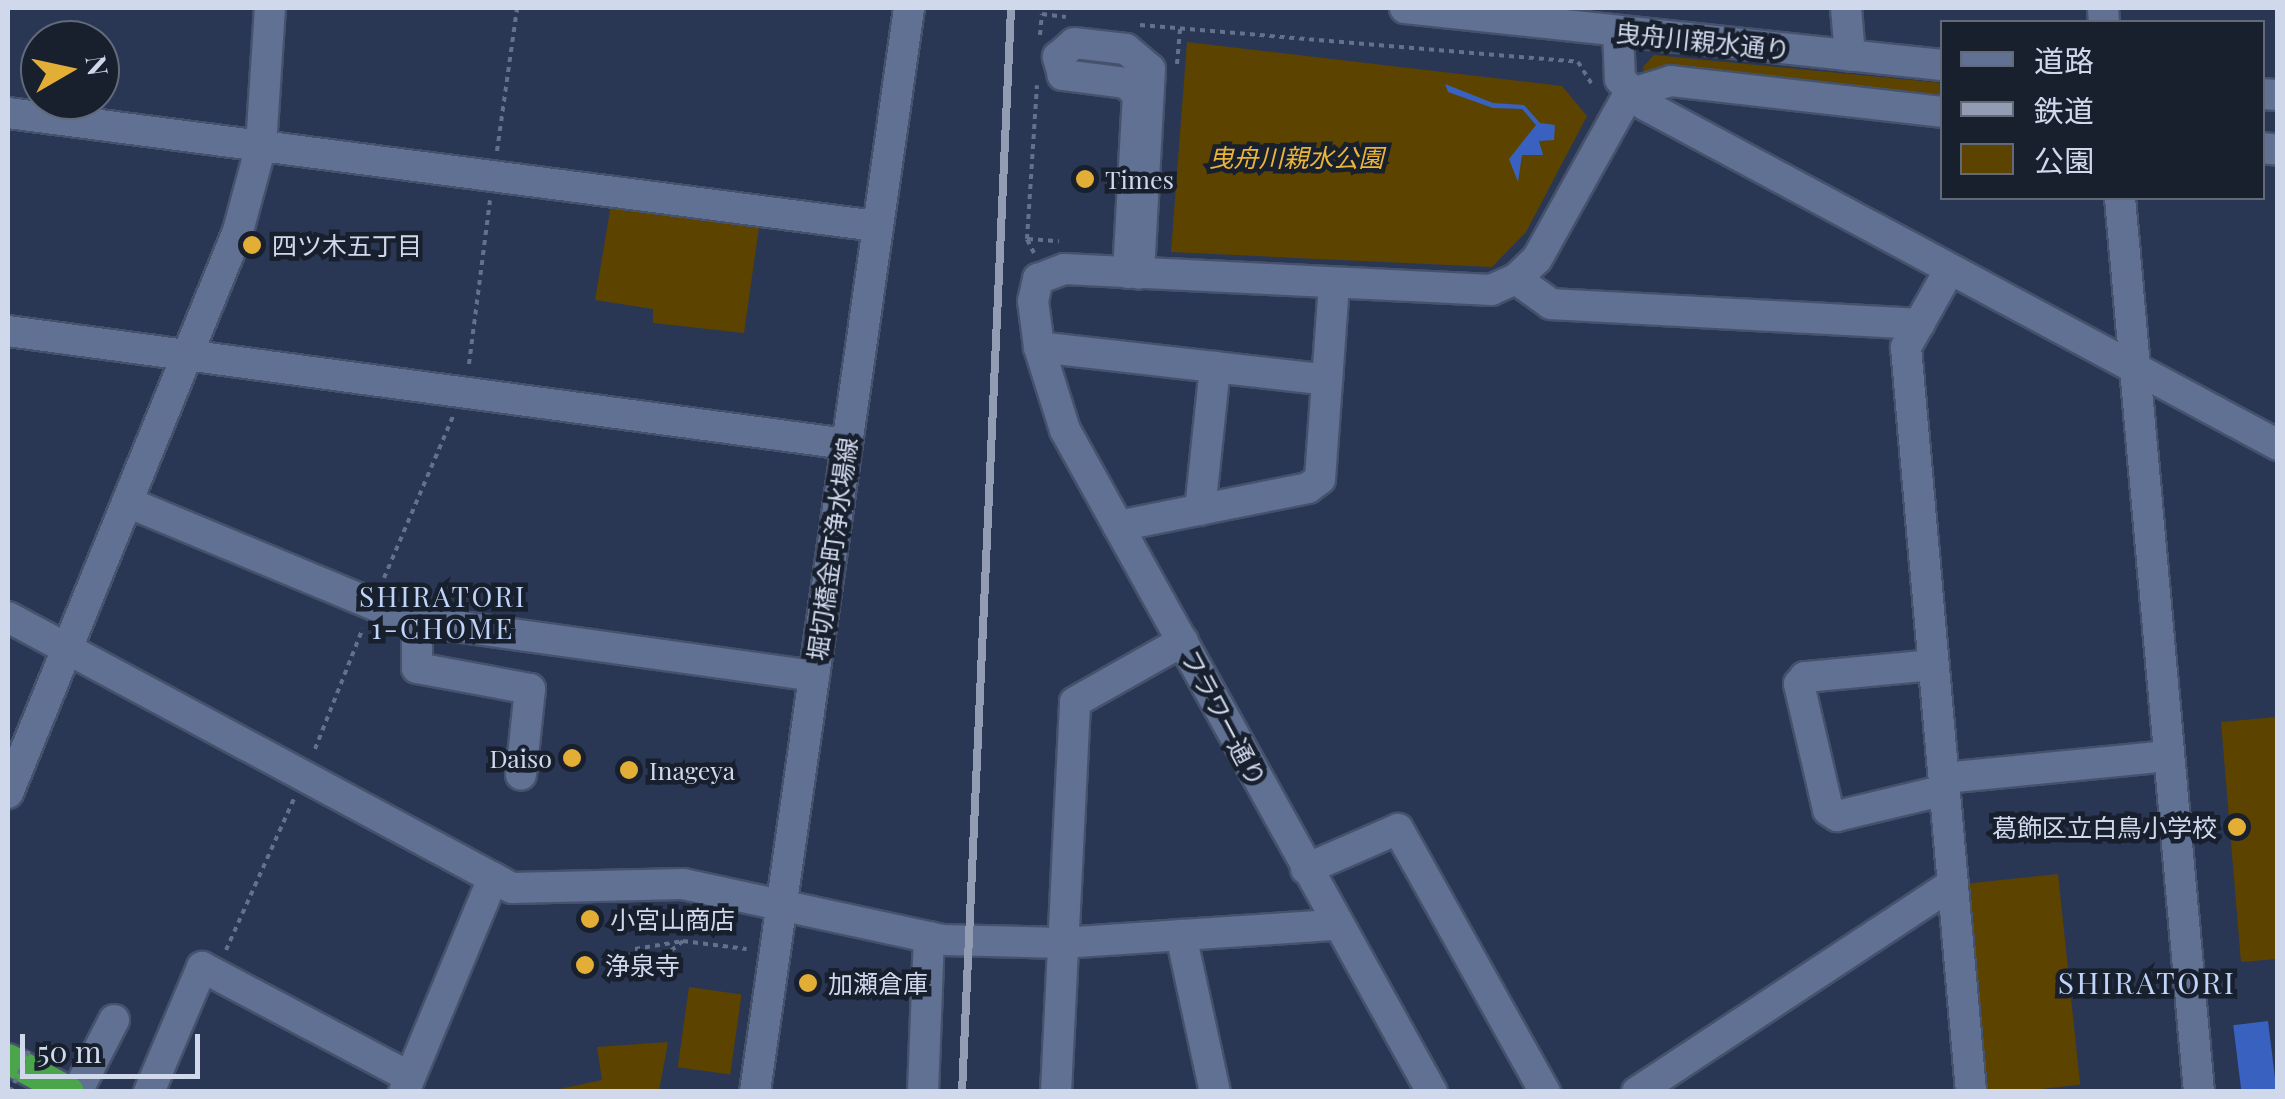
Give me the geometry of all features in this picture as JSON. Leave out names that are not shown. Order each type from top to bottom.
[{"type":"highway","points":[[18,1054],[68,1092]]},
{"type":"street","points":[[8,793],[238,231],[261,146],[270,8]]},
{"type":"street","name":"堀切橋金町浄水場線","points":[[755,1092],[909,8]]},
{"type":"street","name":"曳舟川親水通り","points":[[1405,8],[1940,65]]},
{"type":"street","points":[[1846,8],[1850,56]]},
{"type":"street","points":[[1043,273],[1134,273],[1478,291],[1516,279],[1537,259],[1615,95],[1618,32]]},
{"type":"street","points":[[1074,44],[1126,49],[1150,70],[1134,273],[1138,95],[1126,83],[1063,75],[1058,57],[1074,44]]},
{"type":"street","points":[[1615,95],[1672,81],[1940,112]]},
{"type":"street","points":[[1615,95],[2278,445]]},
{"type":"street","points":[[8,113],[876,226]]},
{"type":"street","points":[[2120,200],[2199,1092]]},
{"type":"street","points":[[1950,270],[1906,347],[1971,1092]]},
{"type":"street","name":"フラワー通り","points":[[1043,273],[1032,300],[1038,342],[1058,415],[1336,925],[1432,1092]]},
{"type":"street","points":[[1516,279],[1550,304],[1919,324]]},
{"type":"street","points":[[1118,526],[1308,488],[1320,480],[1334,285]]},
{"type":"street","points":[[8,331],[846,444]]},
{"type":"street","points":[[1038,342],[1327,380]]},
{"type":"street","points":[[1200,510],[1215,367]]},
{"type":"street","points":[[127,502],[417,620],[814,676]]},
{"type":"street","points":[[8,617],[512,888],[683,884],[782,902],[930,937],[1062,943],[1336,925]]},
{"type":"street","points":[[417,620],[413,655],[422,670],[530,689],[521,775]]},
{"type":"street","points":[[1056,1092],[1075,702],[1183,641]]},
{"type":"street","points":[[1934,665],[1805,677],[1799,684],[1828,810],[1837,816],[1944,784],[2169,756]]},
{"type":"street","points":[[1306,868],[1398,829],[1545,1092]]},
{"type":"street","points":[[149,1092],[202,967],[407,1084],[493,878]]},
{"type":"street","points":[[1636,1092],[1952,884]]},
{"type":"street","points":[[1182,935],[1214,1092]]},
{"type":"street","points":[[923,1092],[930,937]]},
{"type":"street","points":[[78,1092],[114,1020]]},
{"type":"path","points":[[216,974],[304,776],[464,392],[518,8]]},
{"type":"path","points":[[1039,52],[1042,11],[1085,19]]},
{"type":"path","points":[[1123,23],[1578,62],[1615,95]]},
{"type":"path","points":[[1177,69],[1180,29]]},
{"type":"path","points":[[1038,70],[1027,239],[1043,273]]},
{"type":"path","points":[[683,941],[658,961],[638,964],[629,956],[635,949],[683,941],[776,953]]},
{"type":"path","points":[[10,1092],[18,1054]]},
{"type":"green space","name":"曳舟川親水公園","points":[[1187,42],[1562,86],[1587,116],[1526,232],[1492,267],[1171,252]]},
{"type":"green space","points":[[1654,55],[1940,83],[1940,100],[1645,77],[1643,67]]},
{"type":"green space","points":[[611,205],[759,227],[744,333],[653,323],[653,309],[595,300]]},
{"type":"green space","points":[[2277,717],[2277,959],[2241,962],[2221,722]]},
{"type":"green space","points":[[2058,874],[2080,1085],[1987,1092],[1966,884]]},
{"type":"green space","points":[[689,987],[741,994],[730,1075],[678,1067]]},
{"type":"green space","points":[[668,1042],[659,1091],[550,1091],[602,1080],[597,1047]]},
{"type":"water","points":[[1445,84],[1493,103],[1524,105],[1540,123],[1555,125],[1554,140],[1539,141],[1543,155],[1522,155],[1518,182],[1509,159],[1536,125],[1522,109],[1493,108],[1448,92]]},
{"type":"water","points":[[2268,1021],[2277,1090],[2241,1092],[2233,1025]]},
{"type":"railway","points":[[962,1092],[1011,8]]},
{"type":"place","name":"Times","points":[[1085,179]]},
{"type":"place","name":"四ツ木五丁目","points":[[252,245]]},
{"type":"place","name":"Daiso","points":[[572,758]]},
{"type":"place","name":"Inageya","points":[[629,770]]},
{"type":"place","name":"葛飾区立白鳥小学校","points":[[2237,827]]},
{"type":"place","name":"小宮山商店","points":[[590,919]]},
{"type":"place","name":"浄泉寺","points":[[585,965]]},
{"type":"place","name":"加瀬倉庫","points":[[808,983]]},
{"type":"district","name":"SHIRATORI 1-CHOME","points":[[443,612]]},
{"type":"district","name":"SHIRATORI","points":[[2147,982]]}]
